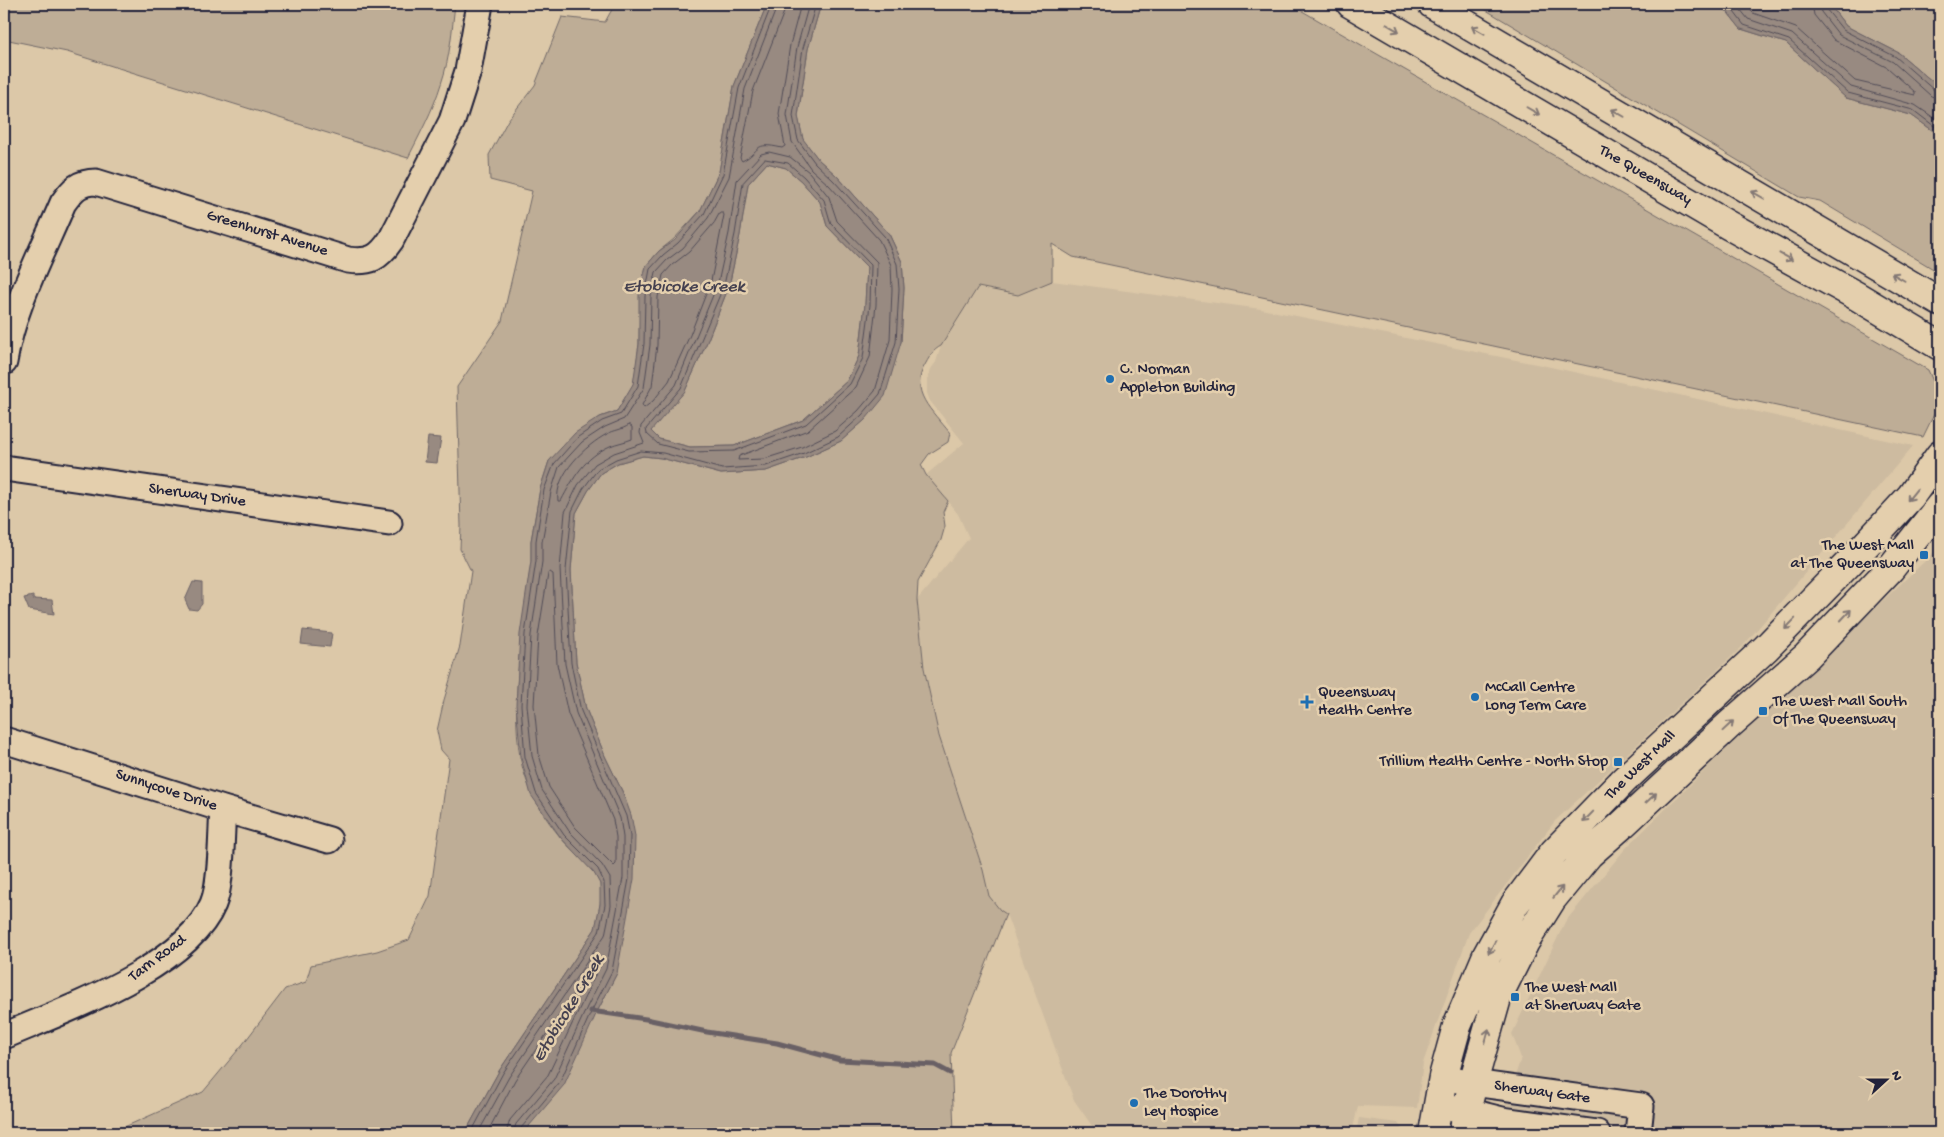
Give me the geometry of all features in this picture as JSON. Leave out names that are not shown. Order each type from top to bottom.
[{"type":"main road","name":"The Queensway","points":[[1351,4],[1728,225],[1855,295],[1940,346]]},
{"type":"main road","points":[[1432,4],[1940,302]]},
{"type":"main road","name":"The West Mall","points":[[1433,1133],[1443,1077],[1457,1026],[1487,956],[1515,904],[1554,852],[1624,780],[1766,648],[1848,564],[1911,496],[1940,455]]},
{"type":"main road","name":"The West Mall","points":[[1465,1123],[1473,1083],[1497,998],[1525,942],[1552,899],[1589,854],[1807,656],[1891,568],[1940,506]]},
{"type":"street","name":"Greenhurst Avenue","points":[[4,362],[7,340],[17,308],[63,202],[73,189],[80,184],[96,182],[348,260],[361,261],[378,256],[391,240],[452,121],[468,71],[480,4]]},
{"type":"street","name":"Sherway Drive","points":[[4,468],[389,523]]},
{"type":"street","name":"Sunnycove Drive","points":[[4,740],[223,810],[328,840]]},
{"type":"street","name":"Tarn Road","points":[[4,1036],[130,981],[183,944],[213,904],[218,877],[223,810]]},
{"type":"street","name":"Sherway Gate","points":[[1443,1077],[1473,1083],[1640,1106],[1638,1133]]},
{"type":"street","name":"Sherway Gate","points":[[1438,1104],[1465,1123],[1502,1120],[1598,1133]]},
{"type":"shaded area","points":[[4,4],[455,4],[447,64],[438,94],[408,158],[67,52],[4,39]]},
{"type":"shaded area","points":[[615,4],[639,4],[651,8],[654,4],[767,4],[734,86],[719,172],[700,211],[646,266],[640,294],[639,344],[634,383],[617,411],[600,417],[549,461],[540,489],[531,541],[531,561],[517,684],[517,733],[520,757],[526,780],[547,820],[565,843],[589,866],[598,878],[601,895],[595,929],[499,1071],[465,1133],[111,1133],[203,1092],[285,989],[306,982],[311,965],[377,951],[409,940],[430,896],[449,759],[441,750],[437,731],[460,646],[471,571],[460,549],[457,387],[502,321],[532,191],[490,180],[489,155],[508,120],[535,85],[562,17],[605,22]]},
{"type":"shaded area","points":[[821,4],[1290,4],[1928,370],[1940,397],[1940,402],[1923,437],[1073,257],[1052,244],[1052,281],[1018,295],[978,287],[941,346],[934,351],[921,373],[921,392],[924,400],[950,433],[948,442],[929,454],[921,465],[926,475],[948,501],[943,512],[945,526],[941,540],[918,582],[917,600],[924,668],[939,736],[983,870],[989,896],[1000,910],[1006,914],[951,1053],[954,1133],[523,1133],[597,1012],[617,973],[623,793],[605,756],[586,709],[576,662],[571,570],[576,513],[601,473],[618,463],[643,456],[661,458],[721,474],[766,471],[806,457],[841,441],[866,419],[901,342],[904,288],[902,262],[889,234],[837,176],[819,160],[803,140],[798,117],[808,49]]},
{"type":"shaded area","points":[[1476,4],[1721,4],[1741,29],[1786,43],[1846,98],[1911,115],[1940,134],[1940,273],[1820,201],[1799,197]]},
{"type":"shaded area","points":[[1829,4],[1940,4],[1940,88],[1899,53],[1846,26]]},
{"type":"shaded area","points":[[767,163],[786,168],[801,181],[820,202],[827,226],[867,267],[859,356],[847,381],[803,420],[734,446],[690,447],[659,439],[650,431],[685,391],[707,342],[729,286],[748,184]]},
{"type":"shaded area","name":"Queensway Health Centre","points":[[1052,281],[1261,309],[1546,366],[1913,446],[1743,646],[1555,821],[1469,933],[1423,1063],[1417,1108],[1358,1106],[1352,1133],[1097,1133],[1074,1100],[1006,914],[1000,910],[989,896],[983,870],[939,736],[924,668],[917,600],[969,538],[958,514],[926,475],[964,443],[930,401],[927,393],[927,381],[931,369],[936,362],[941,346],[978,287],[1018,295]]},
{"type":"shaded area","points":[[1940,547],[1940,1133],[1496,1133],[1521,1058],[1512,1034],[1565,922],[1625,849],[1766,710]]},
{"type":"shaded area","points":[[1359,1118],[1398,1123],[1404,1133],[1356,1133]]},
{"type":"water","name":"Etobicoke Creek","points":[[767,4],[821,4],[808,49],[798,116],[803,139],[819,160],[837,176],[889,234],[902,262],[904,288],[901,342],[885,396],[866,419],[841,441],[806,457],[766,471],[721,474],[661,458],[643,456],[618,463],[601,473],[588,491],[576,513],[571,570],[576,662],[586,709],[605,756],[623,793],[631,815],[635,836],[634,879],[617,973],[564,1085],[523,1133],[465,1133],[499,1071],[595,929],[600,904],[600,884],[594,873],[561,838],[531,795],[521,758],[516,705],[520,634],[531,561],[531,541],[540,489],[549,461],[575,433],[600,417],[617,411],[633,384],[639,344],[639,295],[646,266],[659,251],[675,240],[700,211],[719,172],[734,86]],"holes":[[[767,163],[786,168],[820,202],[827,226],[867,267],[859,356],[847,381],[803,420],[734,446],[690,447],[659,439],[651,431],[685,391],[729,286],[748,184]]]},
{"type":"water","points":[[1721,4],[1829,4],[1846,26],[1899,53],[1940,88],[1940,134],[1911,115],[1846,98],[1786,43],[1741,29]]},
{"type":"water","points":[[428,437],[441,438],[437,463],[425,462]]},
{"type":"water","points":[[193,582],[202,583],[202,604],[197,610],[189,609],[185,600]]},
{"type":"water","points":[[33,596],[33,599],[52,600],[54,614],[29,610],[24,598]]},
{"type":"water","points":[[303,630],[332,633],[330,647],[301,644]]},
{"type":"waterway","points":[[591,1011],[777,1043],[840,1060],[935,1065],[950,1073]]},
{"type":"place","name":"C. Norman Appleton Building","points":[[1110,379]]},
{"type":"place","name":"The West Mall at The Queensway","points":[[1924,555]]},
{"type":"place","name":"McCall Centre Long Term Care","points":[[1475,697]]},
{"type":"place","name":"Queensway Health Centre","points":[[1307,702]]},
{"type":"place","name":"The West Mall South Of The Queensway","points":[[1763,711]]},
{"type":"place","name":"Trillium Health Centre - North Stop","points":[[1618,762]]},
{"type":"place","name":"The West Mall at Sherway Gate","points":[[1515,997]]},
{"type":"place","name":"The Dorothy Ley Hospice","points":[[1134,1103]]}]
